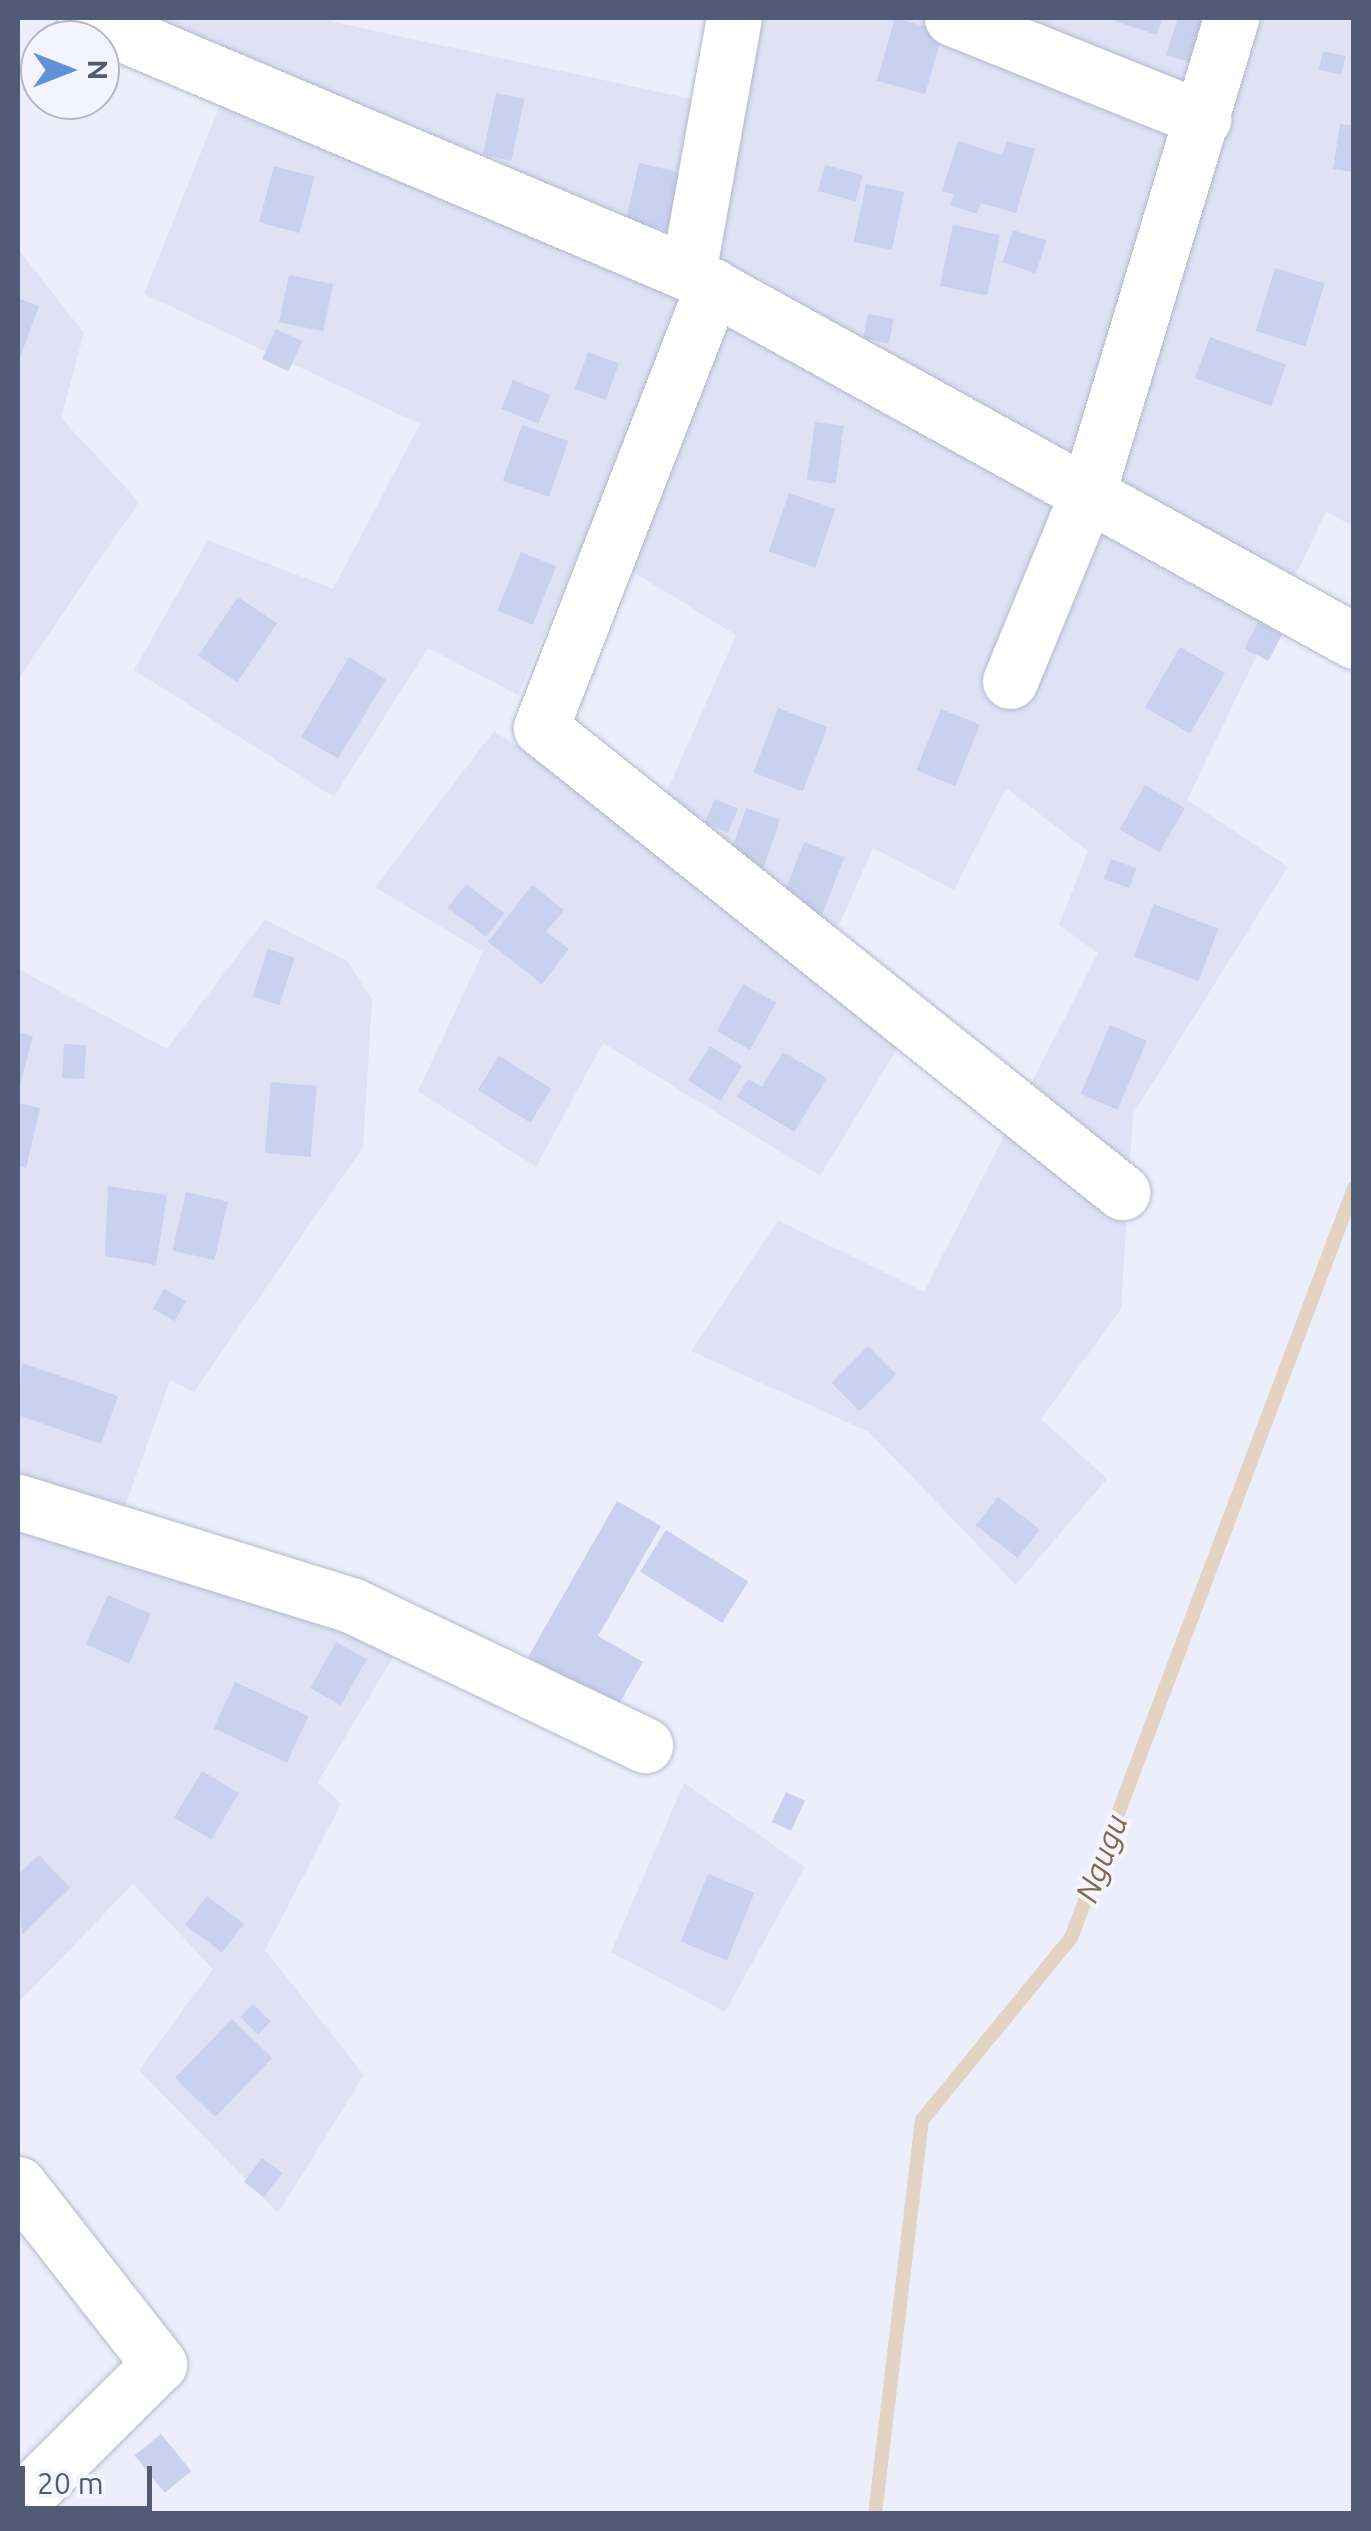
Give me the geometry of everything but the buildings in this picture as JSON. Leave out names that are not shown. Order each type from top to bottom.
[{"type":"street","points":[[85,18],[162,35],[700,280],[1089,489],[1354,641]]},
{"type":"street","points":[[734,18],[700,280],[541,728],[1122,1192]]},
{"type":"street","points":[[952,18],[1203,119]]},
{"type":"street","points":[[1010,680],[1089,489],[1231,18]]},
{"type":"street","points":[[18,1502],[351,1605],[645,1746]]},
{"type":"street","points":[[18,2184],[158,2364],[18,2504]]},
{"type":"shaded area","points":[[141,18],[315,18],[743,110],[760,18],[1353,18],[1353,526],[1326,512],[1187,800],[1288,867],[1133,1114],[1121,1309],[1041,1419],[1107,1479],[1016,1585],[869,1432],[691,1351],[778,1220],[924,1292],[1098,953],[1059,925],[1088,851],[1006,788],[954,890],[873,848],[820,968],[909,1029],[820,1176],[603,1043],[536,1167],[418,1091],[483,952],[375,887],[494,731],[648,834],[736,635],[584,542],[518,695],[428,648],[334,797],[134,670],[208,540],[333,589],[420,424],[144,294],[237,63]]},
{"type":"shaded area","points":[[18,249],[84,333],[61,418],[139,502],[18,679]]},
{"type":"shaded area","points":[[265,919],[347,961],[372,1000],[363,1147],[194,1392],[170,1380],[119,1523],[404,1639],[318,1782],[341,1804],[265,1950],[364,2075],[278,2213],[139,2070],[213,1969],[133,1884],[18,2003],[18,969],[167,1049]]},
{"type":"shaded area","points":[[684,1783],[805,1867],[725,2012],[611,1952]]},
{"type":"waterway","name":"Ngugu","points":[[875,2514],[922,2120],[1071,1938],[1354,1188]]}]
